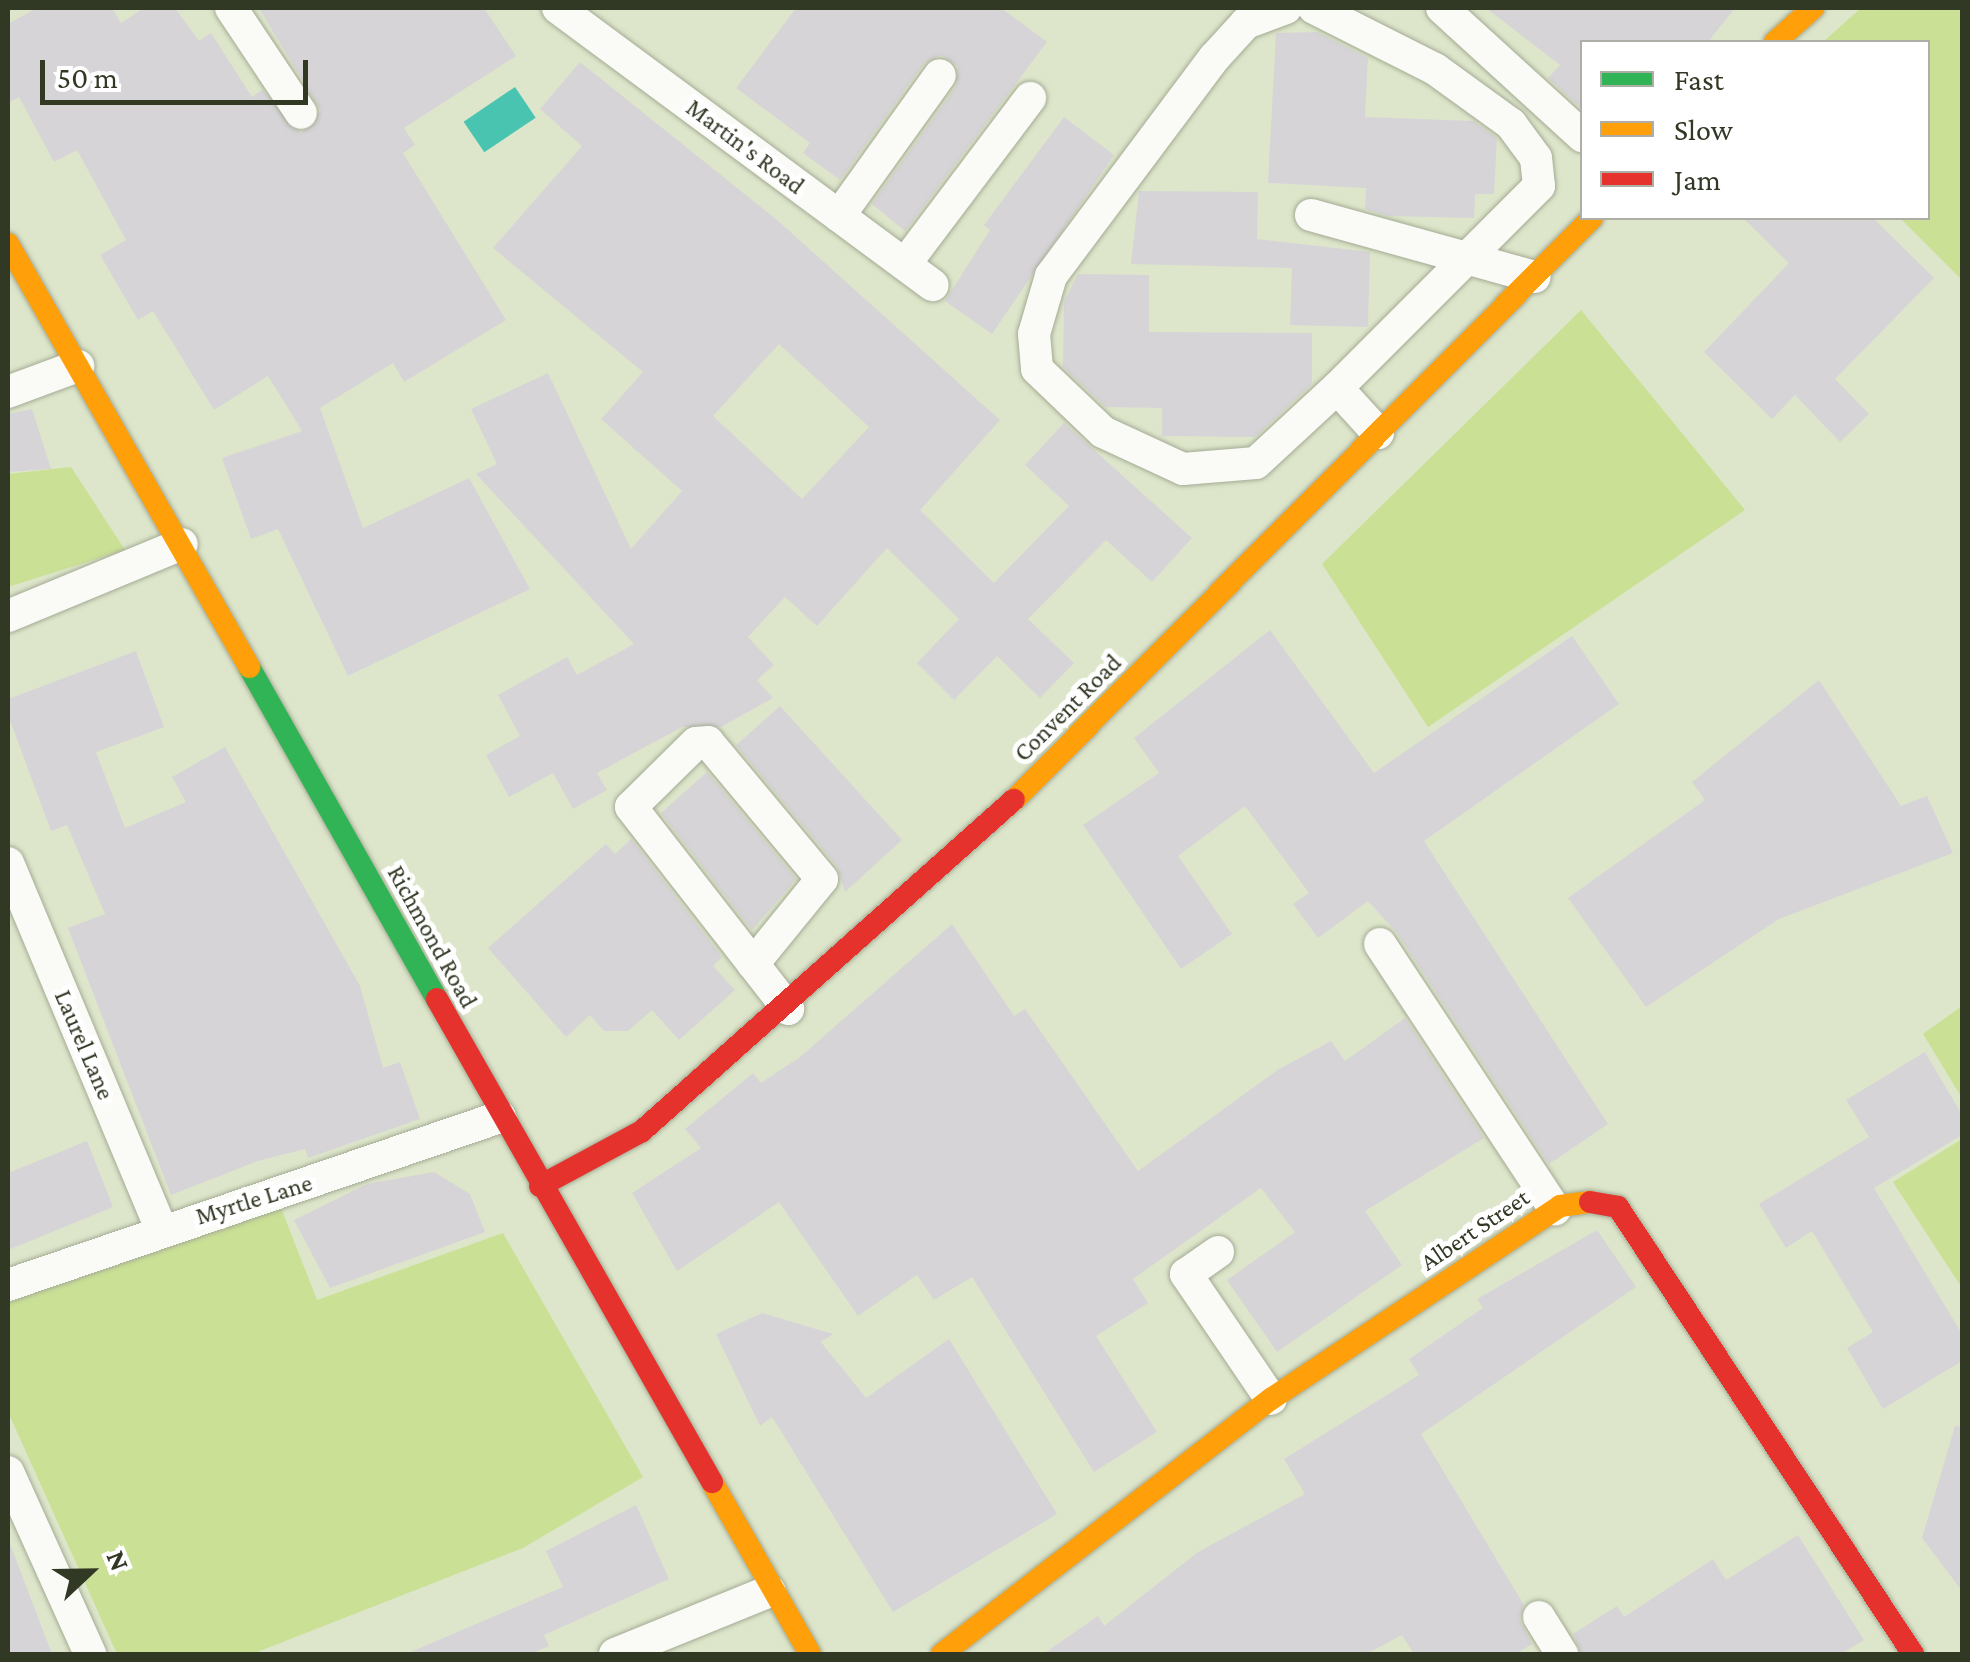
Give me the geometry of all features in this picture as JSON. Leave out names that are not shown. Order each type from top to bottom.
[{"type":"street","points":[[231,8],[301,113]]},
{"type":"street","name":"Martin's Road","points":[[558,8],[933,285]]},
{"type":"street","points":[[1286,8],[1246,23],[1214,58],[1051,276],[1034,334],[1037,370],[1102,432],[1182,468],[1236,472],[1336,388],[1464,256],[1539,186],[1524,137],[1435,70],[1314,8]]},
{"type":"street","points":[[1442,8],[1580,134]]},
{"type":"street","points":[[1777,40],[1813,8]]},
{"type":"street","points":[[839,216],[940,75]]},
{"type":"street","points":[[905,264],[1030,98]]},
{"type":"street","points":[[1311,216],[1535,277]]},
{"type":"street","name":"Convent Road","points":[[540,1186],[642,1131],[788,1009],[1000,816],[1590,220]]},
{"type":"street","name":"Richmond Road","points":[[8,244],[182,544],[500,1117],[770,1591],[810,1654]]},
{"type":"street","points":[[8,392],[78,366]]},
{"type":"street","points":[[1336,388],[1378,433]]},
{"type":"street","points":[[8,616],[182,544]]},
{"type":"street","points":[[754,964],[824,888],[822,879],[708,742],[696,743],[632,807],[788,1009]]},
{"type":"street","name":"Laurel Lane","points":[[8,863],[161,1228]]},
{"type":"street","points":[[1380,944],[1555,1209]]},
{"type":"street","name":"Myrtle Lane","points":[[8,1285],[161,1228],[500,1117]]},
{"type":"street","name":"Albert Street","points":[[942,1654],[1272,1399],[1555,1209],[1618,1207],[1914,1654]]},
{"type":"street","points":[[1218,1252],[1186,1274],[1272,1399]]},
{"type":"street","points":[[8,1472],[80,1652]]},
{"type":"street","points":[[615,1654],[770,1591]]},
{"type":"street","points":[[1539,1617],[1562,1654]]},
{"type":"green space","points":[[1861,8],[1962,8],[1962,280],[1902,220],[1930,220],[1930,40],[1825,40]]},
{"type":"green space","points":[[1581,310],[1745,510],[1428,727],[1322,564]]},
{"type":"green space","points":[[71,467],[125,550],[8,587],[8,474]]},
{"type":"green space","points":[[1962,1006],[1962,1098],[1923,1034]]},
{"type":"green space","points":[[1962,1139],[1962,1288],[1893,1182]]},
{"type":"green space","points":[[279,1203],[317,1300],[503,1233],[643,1477],[523,1548],[252,1654],[117,1654],[8,1412],[8,1303]]},
{"type":"water","points":[[515,87],[536,118],[484,152],[464,122]]},
{"type":"building","points":[[37,8],[112,8],[121,23],[144,8],[175,8],[199,41],[211,33],[252,97],[262,90],[301,133],[321,111],[259,8],[484,8],[516,56],[404,128],[415,145],[403,153],[506,320],[404,382],[393,363],[320,408],[363,528],[469,478],[530,589],[348,676],[278,529],[251,539],[222,458],[302,431],[268,376],[214,410],[153,311],[138,320],[100,255],[126,240],[77,150],[54,162],[19,97],[8,103],[8,24]]},
{"type":"building","points":[[796,8],[1001,8],[1047,42],[905,231],[872,204],[956,87],[958,66],[941,55],[924,63],[840,180],[803,153],[810,143],[736,88]]},
{"type":"building","points":[[1486,8],[1735,8],[1710,40],[1580,40],[1580,107],[1548,78],[1560,65]]},
{"type":"building","points":[[1317,32],[1368,58],[1365,117],[1473,121],[1497,138],[1494,194],[1475,194],[1474,218],[1388,216],[1365,209],[1366,188],[1268,183],[1276,33]]},
{"type":"building","points":[[580,62],[777,220],[1000,420],[920,510],[994,583],[1069,506],[1025,465],[1064,423],[1192,538],[1152,582],[1106,540],[1028,619],[1074,663],[1040,698],[997,656],[954,700],[917,663],[959,619],[887,548],[817,626],[785,597],[748,637],[774,665],[757,680],[773,698],[721,727],[682,727],[597,773],[607,790],[573,809],[553,773],[509,797],[486,755],[520,736],[498,695],[567,657],[577,675],[634,644],[476,474],[497,464],[471,409],[548,373],[631,549],[682,491],[601,419],[643,372],[493,248],[582,146],[540,109]],"holes":[[[779,344],[869,427],[802,499],[713,416]]]},
{"type":"building","points":[[1064,117],[1114,155],[992,334],[945,301],[990,230],[984,225]]},
{"type":"building","points":[[1139,191],[1258,192],[1257,239],[1370,252],[1368,327],[1290,325],[1292,268],[1131,264]]},
{"type":"building","points":[[1745,220],[1875,220],[1934,278],[1835,379],[1869,414],[1840,442],[1795,395],[1772,419],[1704,352],[1789,263]]},
{"type":"building","points":[[1078,274],[1149,275],[1149,332],[1312,333],[1312,384],[1255,437],[1162,436],[1162,408],[1106,407],[1063,367],[1064,302]]},
{"type":"building","points":[[32,409],[51,469],[8,472],[8,414]]},
{"type":"building","points":[[1270,630],[1374,773],[1572,636],[1619,704],[1424,841],[1608,1124],[1549,1164],[1397,933],[1368,901],[1318,938],[1293,904],[1309,893],[1245,806],[1178,856],[1232,934],[1181,969],[1083,825],[1159,773],[1134,738]]},
{"type":"building","points":[[136,651],[164,727],[96,752],[125,828],[186,802],[172,777],[225,747],[360,986],[383,1068],[400,1062],[420,1119],[308,1158],[305,1149],[258,1161],[171,1195],[68,928],[105,914],[67,825],[51,831],[8,715],[8,699]]},
{"type":"building","points":[[1819,680],[1901,806],[1927,796],[1953,853],[1779,919],[1646,1007],[1568,898],[1705,800],[1692,782]]},
{"type":"building","points":[[780,706],[902,840],[845,892],[837,866],[736,745]]},
{"type":"building","points":[[707,772],[796,879],[752,930],[661,813]]},
{"type":"building","points":[[631,839],[722,957],[713,966],[735,990],[679,1040],[652,1010],[628,1031],[604,1031],[590,1015],[566,1037],[488,948],[606,844],[615,854]]},
{"type":"building","points":[[952,924],[1014,1016],[1025,1009],[1138,1171],[1279,1069],[1331,1041],[1345,1061],[1405,1018],[1484,1138],[1365,1211],[1402,1265],[1277,1352],[1227,1280],[1295,1232],[1261,1188],[1133,1279],[1148,1303],[1096,1336],[1157,1432],[1094,1472],[972,1277],[934,1300],[917,1275],[858,1316],[779,1202],[677,1271],[632,1193],[701,1148],[685,1129],[753,1073],[761,1083],[800,1057]]},
{"type":"building","points":[[1925,1052],[1962,1115],[1962,1135],[1874,1188],[1962,1334],[1962,1361],[1883,1409],[1847,1348],[1873,1332],[1812,1231],[1786,1248],[1759,1204],[1869,1137],[1846,1100]]},
{"type":"building","points":[[87,1141],[113,1207],[8,1250],[8,1173]]},
{"type":"building","points":[[434,1172],[470,1194],[485,1232],[330,1288],[294,1220],[367,1184]]},
{"type":"building","points":[[1597,1230],[1636,1287],[1421,1434],[1524,1605],[1519,1619],[1532,1644],[1516,1654],[1414,1654],[1402,1635],[1366,1654],[1043,1654],[1098,1616],[1104,1626],[1198,1552],[1305,1494],[1284,1459],[1419,1375],[1409,1359],[1483,1308],[1477,1299]]},
{"type":"building","points":[[762,1313],[833,1334],[821,1342],[866,1398],[949,1339],[1057,1514],[893,1612],[772,1417],[760,1426],[716,1334]]},
{"type":"building","points":[[1955,1426],[1962,1427],[1962,1591],[1922,1538]]},
{"type":"building","points":[[636,1505],[669,1579],[544,1635],[549,1646],[530,1654],[406,1654],[563,1587],[546,1551]]},
{"type":"building","points":[[1798,1535],[1864,1640],[1841,1654],[1582,1654],[1573,1634],[1617,1606],[1624,1617],[1713,1559],[1726,1580]]},
{"type":"building","points":[[10,1544],[52,1654],[8,1654]]},
{"type":"traffic: fast","points":[[249,667],[437,999]]},
{"type":"traffic: slow","points":[[1777,40],[1813,8]]},
{"type":"traffic: slow","points":[[1014,800],[1590,220]]},
{"type":"traffic: slow","points":[[8,244],[249,667]]},
{"type":"traffic: slow","points":[[942,1654],[1271,1399],[1560,1206],[1590,1202]]},
{"type":"traffic: slow","points":[[712,1482],[810,1654]]},
{"type":"traffic: jam","points":[[540,1186],[642,1131],[1014,800]]},
{"type":"traffic: jam","points":[[437,999],[712,1482]]},
{"type":"traffic: jam","points":[[1590,1202],[1618,1207],[1913,1654]]}]
